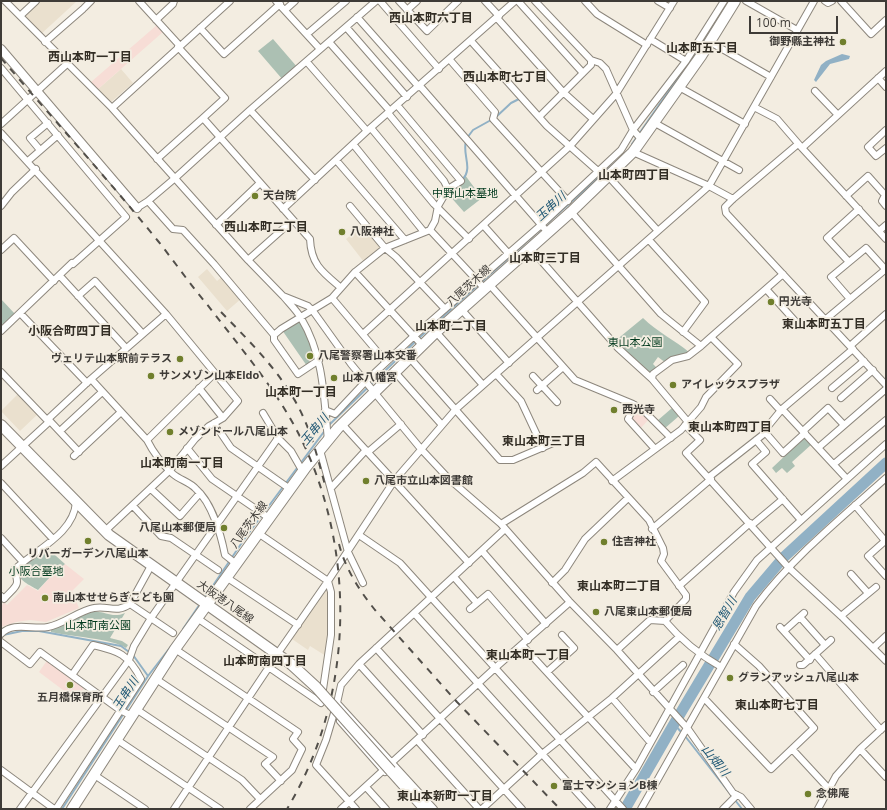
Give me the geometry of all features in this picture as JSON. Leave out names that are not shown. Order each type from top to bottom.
[{"type":"main road","name":"八尾茨木線","points":[[75,808],[93,774],[116,739],[128,712],[156,679],[197,618],[204,601],[226,577],[232,561],[258,533],[290,489],[370,386],[394,371],[409,357],[417,340],[436,332],[461,309],[481,284],[530,248],[544,228],[571,212],[633,152],[710,42],[735,1]]},
{"type":"main road","name":"大阪港八尾線","points":[[1,425],[105,531],[291,664],[316,687],[425,809]]},
{"type":"street","points":[[5,1],[112,108],[174,179],[283,296],[301,318],[319,360],[328,441]]},
{"type":"street","points":[[20,16],[36,1]]},
{"type":"street","points":[[45,42],[91,1]]},
{"type":"street","points":[[139,1],[226,98],[157,159]]},
{"type":"street","points":[[156,20],[173,4],[174,1]]},
{"type":"street","points":[[218,1],[223,7]]},
{"type":"street","points":[[112,108],[230,1]]},
{"type":"street","points":[[285,10],[295,1]]},
{"type":"street","points":[[307,34],[346,1]]},
{"type":"street","points":[[1,49],[137,208],[148,201],[174,179],[250,110],[376,1]]},
{"type":"street","points":[[380,1],[439,69]]},
{"type":"street","points":[[399,1],[426,31],[458,1]]},
{"type":"street","points":[[407,10],[417,1]]},
{"type":"street","points":[[486,1],[563,92],[593,119]]},
{"type":"street","points":[[283,209],[353,144],[516,1],[583,72]]},
{"type":"street","points":[[534,1],[591,60],[600,63],[606,69],[633,130],[641,139]]},
{"type":"street","points":[[585,1],[597,14],[686,61]]},
{"type":"street","points":[[658,1],[670,8]]},
{"type":"street","points":[[363,334],[516,198],[570,146],[616,94],[674,1]]},
{"type":"street","points":[[746,1],[797,30]]},
{"type":"street","points":[[280,650],[348,552],[394,481],[456,409],[709,186],[814,1]]},
{"type":"street","points":[[825,1],[828,3],[832,1]]},
{"type":"street","points":[[841,1],[871,34],[886,20]]},
{"type":"street","points":[[325,410],[335,414],[370,386],[386,362],[417,340],[445,309],[481,284],[508,253],[544,228],[568,201],[622,150],[633,130],[686,61],[724,2]]},
{"type":"street","points":[[200,28],[224,54],[278,3],[320,49]]},
{"type":"street","points":[[357,17],[420,86],[516,198],[544,228]]},
{"type":"street","points":[[346,28],[407,97]]},
{"type":"street","points":[[471,41],[539,118],[598,172]]},
{"type":"street","points":[[329,42],[389,112],[444,181],[448,189]]},
{"type":"street","points":[[710,42],[771,77]]},
{"type":"street","points":[[450,60],[495,112],[493,119],[568,201]]},
{"type":"street","points":[[539,118],[591,65],[591,60]]},
{"type":"street","points":[[307,62],[469,240]]},
{"type":"street","points":[[1,124],[68,64]]},
{"type":"street","points":[[1,68],[126,217],[54,280],[1,332]]},
{"type":"street","points":[[886,71],[838,115],[725,207],[726,213],[886,385]]},
{"type":"street","points":[[878,78],[886,87]]},
{"type":"street","points":[[679,87],[745,124]]},
{"type":"street","points":[[815,91],[838,115]]},
{"type":"street","points":[[274,335],[281,329],[313,311],[332,298],[340,287],[355,272],[385,248],[427,231],[435,221],[438,206],[448,189],[461,181],[398,105]]},
{"type":"street","points":[[754,107],[777,119],[800,146],[886,238]]},
{"type":"street","points":[[250,110],[315,180]]},
{"type":"street","points":[[203,118],[310,239],[311,254],[318,267],[340,287]]},
{"type":"street","points":[[653,122],[739,170]]},
{"type":"street","points":[[40,150],[30,138],[48,123]]},
{"type":"street","points":[[886,130],[868,147],[876,156],[886,148]]},
{"type":"street","points":[[1,133],[36,169],[166,314],[238,401],[223,418],[195,439],[170,470],[105,531]]},
{"type":"street","points":[[28,161],[58,135]]},
{"type":"street","points":[[353,144],[427,231],[536,338],[575,380],[635,405],[645,412],[671,438]]},
{"type":"street","points":[[633,152],[709,186],[733,199]]},
{"type":"street","points":[[336,160],[405,240]]},
{"type":"street","points":[[1,206],[12,192],[36,169]]},
{"type":"street","points":[[609,176],[658,231]]},
{"type":"street","points":[[846,196],[868,176],[885,195],[882,201],[886,206]]},
{"type":"street","points":[[216,225],[260,183]]},
{"type":"street","points":[[148,201],[173,229],[183,230],[214,264],[274,335],[274,340],[298,374],[319,360]]},
{"type":"street","points":[[350,206],[385,248],[396,257],[445,309]]},
{"type":"street","points":[[849,262],[827,238],[859,209]]},
{"type":"street","points":[[571,212],[661,314],[701,346]]},
{"type":"street","points":[[248,260],[293,220]]},
{"type":"street","points":[[879,231],[886,225]]},
{"type":"street","points":[[484,226],[508,253]]},
{"type":"street","points":[[1,250],[14,238],[54,280]]},
{"type":"street","points":[[649,240],[706,302],[683,332]]},
{"type":"street","points":[[530,248],[618,348],[652,379],[700,440],[686,453],[710,478],[788,567],[842,616],[886,661]]},
{"type":"street","points":[[826,319],[850,299],[886,269],[866,248],[831,277],[850,299]]},
{"type":"street","points":[[355,272],[417,340]]},
{"type":"street","points":[[652,379],[653,374],[672,360],[677,360],[688,356],[701,346],[783,274]]},
{"type":"street","points":[[60,276],[126,348]]},
{"type":"street","points":[[78,296],[95,281],[142,333]]},
{"type":"street","points":[[766,289],[795,321]]},
{"type":"street","points":[[283,296],[308,306],[313,311],[370,386],[421,449],[449,479],[503,526],[552,583],[617,650],[670,710],[685,732],[733,793],[735,798],[750,808]]},
{"type":"street","points":[[332,298],[386,362]]},
{"type":"street","points":[[461,309],[509,363]]},
{"type":"street","points":[[20,313],[102,392],[147,440],[152,451],[172,473],[194,487],[200,493],[217,525],[225,555],[232,561]]},
{"type":"street","points":[[1,466],[89,381],[142,333],[166,314]]},
{"type":"street","points":[[652,529],[710,478],[765,433],[764,431],[781,409],[886,314]]},
{"type":"street","points":[[436,332],[483,385]]},
{"type":"street","points":[[612,480],[671,438],[702,407],[706,398],[738,364],[711,337]]},
{"type":"street","points":[[409,357],[500,460],[513,460],[552,443]]},
{"type":"street","points":[[832,388],[864,361]]},
{"type":"street","points":[[540,388],[563,367]]},
{"type":"street","points":[[841,398],[873,370]]},
{"type":"street","points":[[394,371],[442,425]]},
{"type":"street","points":[[147,440],[215,373]]},
{"type":"street","points":[[496,374],[521,401],[543,448]]},
{"type":"street","points":[[2,375],[60,431],[77,454],[121,412]]},
{"type":"street","points":[[533,376],[540,388],[557,402]]},
{"type":"street","points":[[199,388],[223,418]]},
{"type":"street","points":[[819,448],[886,389]]},
{"type":"street","points":[[60,431],[102,392]]},
{"type":"street","points":[[770,399],[804,432],[847,479]]},
{"type":"street","points":[[635,405],[628,420],[655,449]]},
{"type":"street","points":[[765,433],[783,453],[828,408],[844,425]]},
{"type":"street","points":[[262,413],[278,438],[291,451],[303,472]]},
{"type":"street","points":[[834,464],[886,420]]},
{"type":"street","points":[[341,423],[469,563]]},
{"type":"street","points":[[214,424],[231,448],[290,489]]},
{"type":"street","points":[[331,488],[367,451],[401,424]]},
{"type":"street","points":[[20,809],[129,660],[134,646],[151,618],[278,438]]},
{"type":"street","points":[[756,440],[766,452],[752,464],[801,520]]},
{"type":"street","points":[[610,809],[619,805],[650,742],[670,710],[734,592],[757,560],[886,444]]},
{"type":"street","points":[[187,448],[212,479],[269,518]]},
{"type":"street","points":[[320,450],[348,552],[363,583]]},
{"type":"street","points":[[356,809],[316,765],[326,740],[341,684],[359,664],[482,551],[503,526],[583,473],[596,462],[649,520],[664,554],[661,561],[686,595],[686,599],[664,620],[650,620],[617,650]]},
{"type":"street","points":[[641,809],[720,667],[756,606],[788,567],[886,478]]},
{"type":"street","points":[[1,483],[53,539]]},
{"type":"street","points":[[151,489],[180,516],[200,493]]},
{"type":"street","points":[[552,583],[565,570],[585,539],[628,498]]},
{"type":"street","points":[[679,586],[751,524],[783,499]]},
{"type":"street","points":[[2,599],[18,584],[18,579],[14,570],[53,539],[70,523],[76,502]]},
{"type":"street","points":[[855,505],[885,542],[868,556],[886,576]]},
{"type":"street","points":[[133,506],[161,536],[171,538],[218,570]]},
{"type":"street","points":[[197,618],[321,703],[331,635],[331,592],[328,581],[258,533]]},
{"type":"street","points":[[359,535],[400,563],[619,805]]},
{"type":"street","points":[[1,538],[23,562]]},
{"type":"street","points":[[482,551],[546,624]]},
{"type":"street","points":[[1,634],[5,630],[18,627],[49,627],[95,608],[115,610],[130,604],[152,564]]},
{"type":"street","points":[[851,574],[868,593]]},
{"type":"street","points":[[226,577],[298,625]]},
{"type":"street","points":[[454,577],[477,603]]},
{"type":"street","points":[[842,616],[876,587]]},
{"type":"street","points":[[470,609],[488,594],[528,640]]},
{"type":"street","points":[[341,809],[366,786],[389,768],[478,683],[570,602]]},
{"type":"street","points":[[130,604],[173,633]]},
{"type":"street","points":[[414,613],[592,809]]},
{"type":"street","points":[[810,660],[782,629],[802,615],[825,645]]},
{"type":"street","points":[[664,620],[679,637],[700,655],[720,667]]},
{"type":"street","points":[[547,672],[574,648],[562,635]]},
{"type":"street","points":[[873,648],[886,636]]},
{"type":"street","points":[[417,740],[480,809],[489,807],[504,789],[542,754],[612,698],[679,637]]},
{"type":"street","points":[[800,665],[810,660],[831,640]]},
{"type":"street","points":[[1,642],[30,664],[40,652],[103,697],[208,758],[242,780],[260,800]]},
{"type":"street","points":[[704,698],[771,769],[814,728],[759,666],[734,644]]},
{"type":"street","points":[[1,770],[55,809],[128,712],[141,679],[129,660],[115,650],[93,645],[72,675]]},
{"type":"street","points":[[522,645],[636,769]]},
{"type":"street","points":[[376,648],[522,809]]},
{"type":"street","points":[[175,649],[298,732],[293,739],[302,749],[292,770],[250,809]]},
{"type":"street","points":[[815,654],[883,728],[860,749],[836,776],[818,809]]},
{"type":"street","points":[[174,809],[275,658]]},
{"type":"street","points":[[359,664],[423,735]]},
{"type":"street","points":[[653,692],[683,665]]},
{"type":"street","points":[[156,679],[273,757],[265,764],[281,781]]},
{"type":"street","points":[[612,698],[650,742]]},
{"type":"street","points":[[337,703],[389,768],[419,809]]},
{"type":"street","points":[[334,714],[389,768],[434,809]]},
{"type":"street","points":[[116,739],[220,809]]},
{"type":"street","points":[[792,749],[829,789]]},
{"type":"street","points":[[860,749],[886,777]]},
{"type":"street","points":[[93,774],[145,809]]},
{"type":"street","points":[[366,786],[386,809]]},
{"type":"street","points":[[723,809],[735,798]]},
{"type":"shaded area","points":[[40,1],[77,1],[40,35],[23,17]]},
{"type":"shaded area","points":[[157,25],[163,32],[97,90],[91,82]]},
{"type":"shaded area","points":[[121,69],[133,83],[111,102],[109,102],[97,90]]},
{"type":"shaded area","points":[[363,225],[381,248],[364,262],[346,239]]},
{"type":"shaded area","points":[[207,269],[217,281],[223,276],[242,298],[227,311],[198,277]]},
{"type":"shaded area","points":[[19,393],[39,413],[20,431],[1,411]]},
{"type":"shaded area","points":[[638,409],[650,418],[640,429],[631,419]]},
{"type":"shaded area","name":"南山本せせらぎこども園","points":[[65,564],[84,579],[72,591],[79,608],[46,622],[30,620],[16,622],[1,627],[1,607],[4,602],[7,605],[27,585],[38,591],[51,576]]},
{"type":"shaded area","points":[[325,590],[327,591],[328,618],[326,656],[310,646],[308,650],[292,639]]},
{"type":"shaded area","points":[[48,659],[85,687],[75,699],[39,672]]},
{"type":"green space","points":[[273,39],[298,68],[283,80],[258,51]]},
{"type":"green space","name":"中野山本墓地","points":[[465,175],[482,198],[464,212],[448,194]]},
{"type":"green space","points":[[1,299],[15,314],[4,325],[1,323]]},
{"type":"green space","name":"東山本公園","points":[[643,318],[654,328],[690,353],[666,363],[658,357],[653,364],[658,369],[651,375],[615,341]]},
{"type":"green space","points":[[299,320],[314,350],[306,354],[310,362],[307,366],[282,330]]},
{"type":"green space","points":[[672,408],[679,416],[664,429],[657,421]]},
{"type":"green space","points":[[805,437],[812,444],[792,462],[795,466],[787,473],[782,468],[776,473],[772,468]]},
{"type":"green space","name":"小阪合墓地","points":[[46,547],[65,564],[38,590],[22,580],[17,570]]},
{"type":"green space","name":"山本町南公園","points":[[92,612],[101,612],[112,615],[120,615],[125,613],[110,638],[122,641],[128,645],[126,648],[112,642],[51,632],[51,628]]},
{"type":"water","points":[[842,54],[850,56],[849,59],[830,64],[816,82],[814,80],[821,65],[826,61]]},
{"type":"waterway","name":"玉串川","points":[[724,9],[729,1]]},
{"type":"waterway","name":"玉串川","points":[[632,144],[715,24]]},
{"type":"waterway","points":[[496,117],[511,103],[519,99]]},
{"type":"waterway","points":[[467,138],[473,130],[491,120]]},
{"type":"waterway","points":[[463,179],[467,170],[465,151],[466,141]]},
{"type":"waterway","name":"玉串川","points":[[329,425],[419,338],[617,161]]},
{"type":"waterway","name":"玉串川","points":[[204,599],[245,538],[326,429]]},
{"type":"waterway","name":"恩智川","points":[[625,809],[750,597],[784,557],[886,463]]},
{"type":"waterway","name":"玉串川","points":[[183,629],[200,604]]},
{"type":"waterway","points":[[3,635],[22,631],[39,631],[121,646],[133,655],[148,676]]},
{"type":"waterway","name":"玉串川","points":[[62,809],[148,676],[179,636]]},
{"type":"waterway","name":"山畑川","points":[[674,724],[682,733]]},
{"type":"waterway","name":"山畑川","points":[[685,736],[742,809]]},
{"type":"railway","points":[[1,58],[139,218],[260,372],[295,427],[305,447],[322,491],[333,536],[339,583],[340,630],[335,677],[325,723],[309,767],[287,809]]},
{"type":"railway","points":[[221,312],[268,363],[289,390],[305,421],[325,485]]},
{"type":"railway","points":[[339,544],[345,562],[353,578],[363,595],[375,610],[457,702],[560,809]]},
{"type":"place","name":"御野縣主神社","points":[[843,42]]},
{"type":"place","name":"天台院","points":[[255,196]]},
{"type":"place","name":"八阪神社","points":[[342,232]]},
{"type":"place","name":"円光寺","points":[[771,302]]},
{"type":"place","name":"八尾警察署山本交番","points":[[310,356]]},
{"type":"place","name":"ヴェリテ山本駅前テラス","points":[[180,359]]},
{"type":"place","name":"サンメゾン山本Eldo","points":[[151,376]]},
{"type":"place","name":"山本八幡宮","points":[[334,378]]},
{"type":"place","name":"アイレックスプラザ","points":[[673,385]]},
{"type":"place","name":"西光寺","points":[[614,410]]},
{"type":"place","name":"メゾンドール八尾山本","points":[[170,432]]},
{"type":"place","name":"八尾市立山本図書館","points":[[366,481]]},
{"type":"place","name":"八尾山本郵便局","points":[[224,528]]},
{"type":"place","name":"リバーガーデン八尾山本","points":[[88,541]]},
{"type":"place","name":"住吉神社","points":[[604,542]]},
{"type":"place","name":"南山本せせらぎこども園","points":[[45,598]]},
{"type":"place","name":"八尾東山本郵便局","points":[[596,612]]},
{"type":"place","name":"グランアッシュ八尾山本","points":[[730,678]]},
{"type":"place","name":"五月橋保育所","points":[[70,685]]},
{"type":"place","name":"富士マンションB棟","points":[[554,786]]},
{"type":"place","name":"念佛庵","points":[[808,794]]},
{"type":"district","name":"西山本町六丁目","points":[[431,19]]},
{"type":"district","name":"山本町五丁目","points":[[702,49]]},
{"type":"district","name":"西山本町一丁目","points":[[90,58]]},
{"type":"district","name":"西山本町七丁目","points":[[505,78]]},
{"type":"district","name":"山本町四丁目","points":[[634,176]]},
{"type":"district","name":"西山本町二丁目","points":[[266,228]]},
{"type":"district","name":"山本町三丁目","points":[[545,259]]},
{"type":"district","name":"東山本町五丁目","points":[[824,325]]},
{"type":"district","name":"山本町二丁目","points":[[451,327]]},
{"type":"district","name":"小阪合町四丁目","points":[[70,332]]},
{"type":"district","name":"山本町一丁目","points":[[301,393]]},
{"type":"district","name":"東山本町四丁目","points":[[730,428]]},
{"type":"district","name":"東山本町三丁目","points":[[544,442]]},
{"type":"district","name":"山本町南一丁目","points":[[182,464]]},
{"type":"district","name":"東山本町二丁目","points":[[619,587]]},
{"type":"district","name":"東山本町一丁目","points":[[528,656]]},
{"type":"district","name":"山本町南四丁目","points":[[265,662]]},
{"type":"district","name":"東山本町七丁目","points":[[777,706]]},
{"type":"district","name":"東山本新町一丁目","points":[[445,797]]}]
